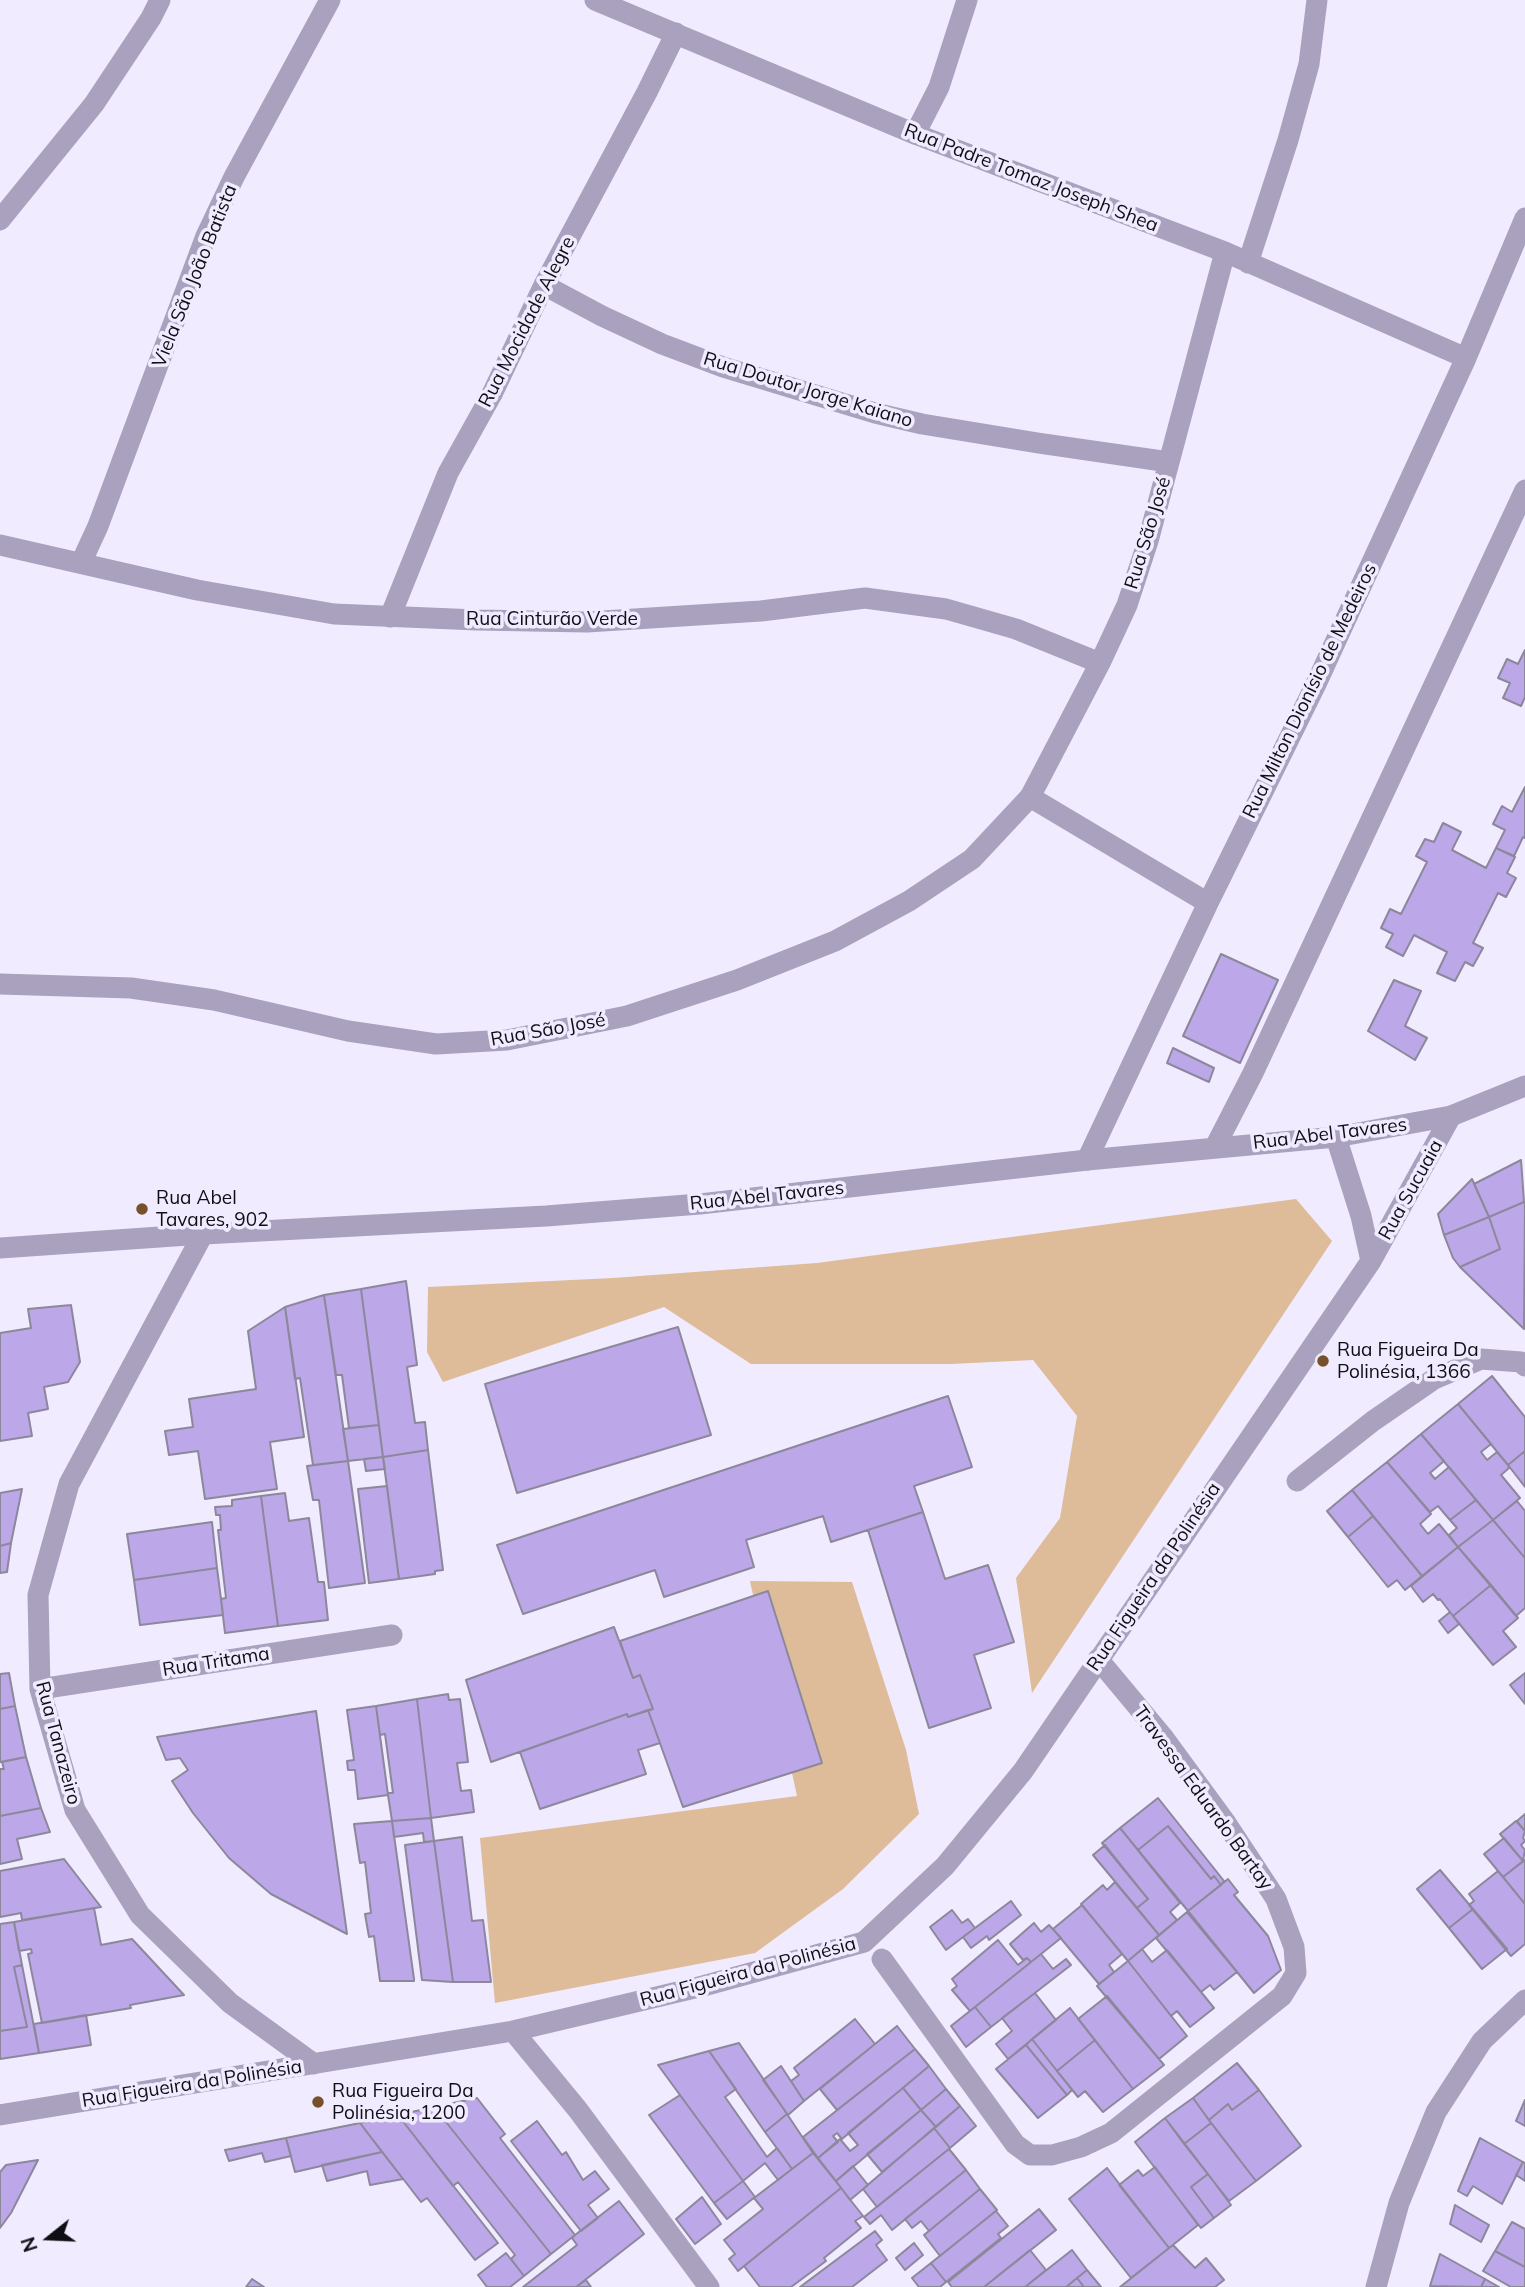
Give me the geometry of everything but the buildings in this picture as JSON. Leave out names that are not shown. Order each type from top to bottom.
[{"type":"street","points":[[0,220],[94,104],[160,0]]},
{"type":"street","name":"Viela São João Batista","points":[[82,563],[206,236],[234,177],[330,0]]},
{"type":"street","name":"Rua Padre Tomaz Joseph Shea","points":[[595,0],[915,134],[1225,252],[1466,358]]},
{"type":"street","points":[[915,134],[939,87],[967,0]]},
{"type":"street","points":[[1248,263],[1288,140],[1309,64],[1317,0]]},
{"type":"street","name":"Rua Mocidade Alegre","points":[[390,617],[447,473],[492,394],[544,285],[676,33]]},
{"type":"street","name":"Rua Milton Dionísio de Medeiros","points":[[1087,1160],[1208,902],[1317,684],[1466,358],[1525,218]]},
{"type":"street","name":"Rua São José","points":[[4,983],[131,988],[214,1000],[348,1031],[436,1044],[507,1040],[627,1016],[737,980],[835,941],[909,901],[972,859],[1030,797],[1100,663],[1127,605],[1148,541],[1225,252]]},
{"type":"street","name":"Rua Doutor Jorge Kaiano","points":[[544,285],[662,344],[875,413],[922,424],[1169,462]]},
{"type":"street","points":[[1215,1147],[1253,1073],[1525,490]]},
{"type":"street","name":"Rua Cinturão Verde","points":[[0,545],[197,590],[334,614],[587,622],[761,611],[865,598],[946,609],[1016,629],[1100,663]]},
{"type":"street","points":[[1030,797],[1208,902]]},
{"type":"street","name":"Rua Abel Tavares","points":[[0,1248],[700,1205],[1087,1160],[1336,1137],[1451,1116],[1525,1086]]},
{"type":"street","name":"Rua Sucuaia","points":[[1371,1261],[1451,1116]]},
{"type":"street","name":"Rua Sucuaia","points":[[1336,1137],[1361,1216],[1371,1261]]},
{"type":"street","name":"Rua Tanazeiro","points":[[203,1234],[69,1484],[38,1595],[40,1689],[75,1810],[140,1916],[230,2003],[314,2064]]},
{"type":"street","name":"Rua Figueira da Polinésia","points":[[0,2115],[513,2031],[703,1986],[864,1942],[945,1866],[1023,1771],[1371,1261]]},
{"type":"street","points":[[1297,1481],[1373,1421],[1434,1379],[1481,1360],[1521,1362],[1525,1366]]},
{"type":"street","name":"Rua Tritama","points":[[40,1689],[392,1635]]},
{"type":"street","name":"Travessa Eduardo Bartay","points":[[883,1959],[1014,2144],[1030,2155],[1052,2155],[1081,2147],[1111,2133],[1283,1996],[1296,1973],[1294,1947],[1276,1899],[1226,1823],[1163,1737],[1098,1659]]},
{"type":"street","points":[[1376,2287],[1399,2203],[1436,2112],[1482,2041],[1525,2000]]},
{"type":"street","points":[[513,2031],[578,2110],[709,2287]]},
{"type":"shaded area","points":[[1296,1199],[1332,1241],[1032,1693],[1016,1578],[1060,1518],[1077,1416],[1033,1360],[951,1364],[751,1364],[664,1307],[443,1382],[427,1352],[428,1287],[613,1278],[817,1263]]},
{"type":"shaded area","points":[[750,1581],[852,1582],[906,1750],[919,1814],[843,1889],[755,1953],[495,2003],[480,1838],[797,1796]]},
{"type":"place","name":"Rua Abel Tavares, 902","points":[[142,1209]]},
{"type":"place","name":"Rua Figueira Da Polinésia, 1366","points":[[1323,1361]]},
{"type":"place","name":"Rua Figueira Da Polinésia, 1200","points":[[318,2102]]}]
